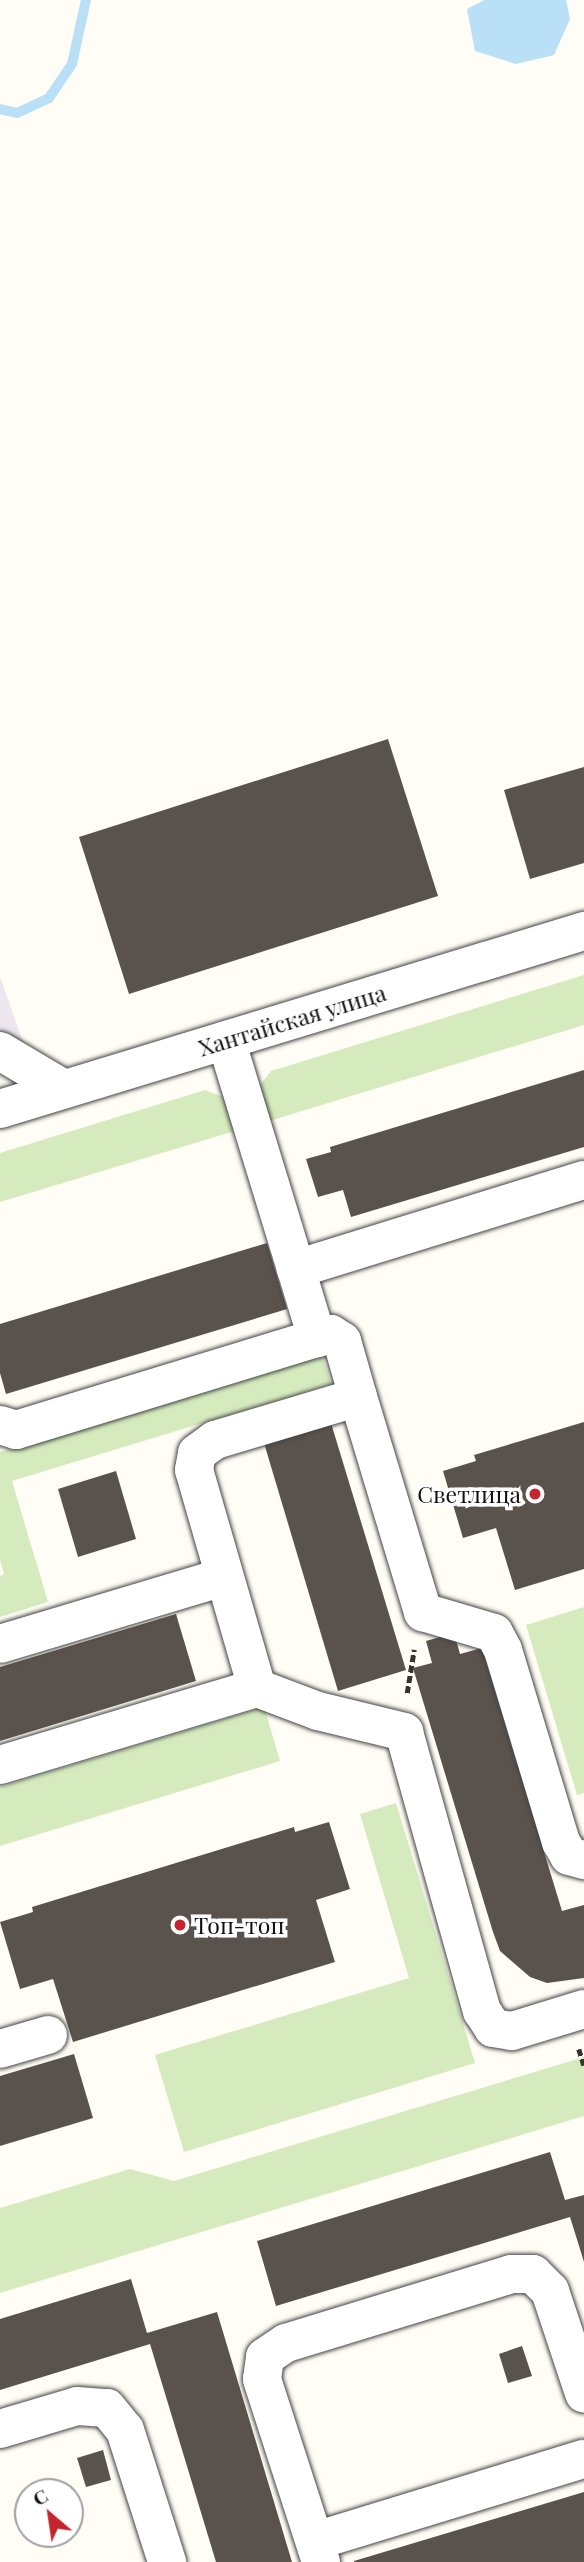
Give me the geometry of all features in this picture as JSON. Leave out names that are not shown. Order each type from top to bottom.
[{"type":"street","name":"Хантайская улица","points":[[0,1109],[584,932]]},
{"type":"street","points":[[226,1040],[317,1338]]},
{"type":"street","points":[[0,1051],[64,1089]]},
{"type":"street","points":[[296,1269],[584,1180]]},
{"type":"street","points":[[0,1425],[16,1430],[331,1334],[342,1341],[423,1612],[494,1633],[503,1650],[561,1842],[569,1856],[584,1860]]},
{"type":"street","points":[[257,1688],[194,1470],[198,1452],[215,1440],[358,1396]]},
{"type":"street","points":[[0,1644],[223,1577]]},
{"type":"street","points":[[0,1765],[257,1688],[318,1711],[404,1732],[482,2011],[493,2028],[512,2031],[584,2010]]},
{"type":"street","points":[[0,2049],[48,2035]]},
{"type":"street","points":[[584,2393],[550,2291],[533,2274],[511,2274],[286,2343],[265,2357],[262,2379],[318,2552],[584,2459]]},
{"type":"street","points":[[0,2429],[77,2406],[107,2408],[125,2430],[167,2562]]},
{"type":"path","points":[[404,1732],[410,1670],[423,1612]]},
{"type":"path","points":[[579,2049],[584,2065]]},
{"type":"shaded area","points":[[0,977],[30,1061],[0,1070]]},
{"type":"green space","points":[[584,975],[584,1025],[266,1122],[258,1088],[271,1071]]},
{"type":"green space","points":[[205,1090],[226,1098],[238,1130],[0,1202],[0,1153]]},
{"type":"green space","points":[[322,1355],[331,1384],[12,1481],[48,1602],[0,1617],[0,1576],[4,1574],[0,1560],[0,1452]]},
{"type":"green space","points":[[584,1607],[584,1793],[577,1795],[526,1625]]},
{"type":"green space","points":[[264,1707],[280,1761],[0,1846],[0,1787]]},
{"type":"green space","points":[[396,1803],[475,2063],[184,2152],[155,2055],[409,1978],[360,1814]]},
{"type":"green space","points":[[584,2057],[584,2116],[0,2293],[0,2208],[130,2169],[174,2181]]},
{"type":"water","points":[[484,0],[566,0],[570,19],[554,55],[516,64],[475,51],[467,9]]},
{"type":"building","points":[[388,739],[438,896],[129,994],[79,837]]},
{"type":"building","points":[[584,767],[584,863],[530,879],[504,790]]},
{"type":"building","points":[[584,1070],[584,1147],[351,1217],[343,1190],[318,1197],[306,1159],[331,1152],[330,1147]]},
{"type":"building","points":[[267,1243],[287,1309],[6,1394],[0,1373],[0,1324]]},
{"type":"building","name":"Светлица","points":[[584,1422],[584,1569],[515,1590],[496,1528],[463,1538],[443,1471],[476,1461],[474,1455]]},
{"type":"building","points":[[331,1423],[406,1670],[338,1691],[264,1443]]},
{"type":"building","points":[[116,1471],[136,1539],[78,1557],[58,1489]]},
{"type":"building","points":[[176,1614],[196,1681],[0,1741],[0,1667]]},
{"type":"building","points":[[454,1633],[460,1654],[482,1648],[562,1911],[584,1905],[584,1978],[547,1983],[530,1977],[500,1951],[413,1668],[432,1663],[426,1641]]},
{"type":"building","name":"Топ-топ","points":[[329,1822],[350,1889],[316,1900],[335,1962],[73,2042],[53,1979],[20,1989],[0,1922],[33,1912],[32,1907],[294,1827],[295,1832]]},
{"type":"building","points":[[74,2054],[93,2118],[0,2146],[0,2076]]},
{"type":"building","points":[[550,2152],[565,2200],[584,2195],[584,2262],[570,2217],[276,2306],[257,2241]]},
{"type":"building","points":[[131,2279],[147,2333],[217,2312],[292,2562],[216,2562],[150,2344],[0,2390],[0,2319]]},
{"type":"building","points":[[522,2346],[532,2376],[508,2383],[499,2354]]},
{"type":"building","points":[[103,2450],[111,2480],[86,2487],[77,2458]]},
{"type":"building","points":[[584,2492],[584,2562],[354,2562],[354,2561]]},
{"type":"waterway","points":[[0,109],[17,113],[49,98],[72,64],[86,0]]},
{"type":"place","name":"Светлица","points":[[535,1494]]},
{"type":"place","name":"Топ-топ","points":[[180,1925]]}]
